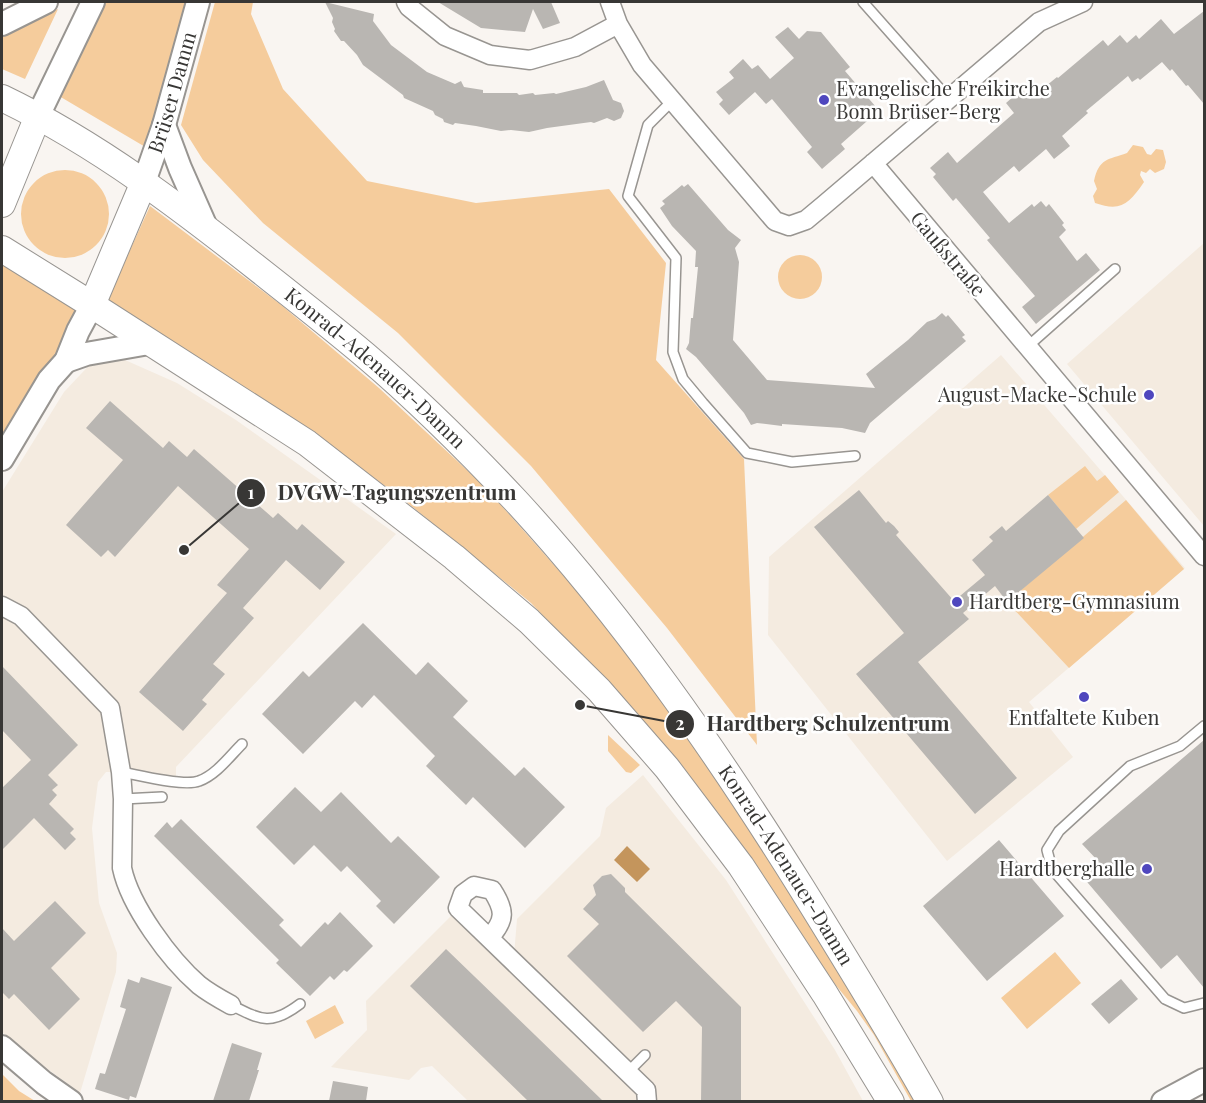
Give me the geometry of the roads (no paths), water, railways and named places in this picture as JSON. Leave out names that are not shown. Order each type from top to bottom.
[{"type":"main road","name":"Konrad-Adenauer-Damm","points":[[2,98],[38,116],[144,182],[206,227],[365,355],[438,422],[515,501],[579,573],[632,639],[719,760],[882,1016],[930,1101]]},
{"type":"main road","points":[[2,204],[38,116]]},
{"type":"main road","points":[[92,305],[144,182]]},
{"type":"main road","name":"Konrad-Adenauer-Damm","points":[[2,249],[307,444],[454,557],[529,621],[599,690],[667,768],[741,867],[825,994],[891,1101]]},
{"type":"street","points":[[2,24],[46,2]]},
{"type":"street","points":[[38,116],[93,2]]},
{"type":"street","name":"Brüser Damm","points":[[144,182],[164,125],[198,2]]},
{"type":"street","points":[[405,2],[445,36],[490,55],[520,59],[530,60],[576,46],[618,24]]},
{"type":"street","points":[[610,2],[618,24],[642,65],[775,221],[789,226],[806,220],[1039,22],[1083,2]]},
{"type":"street","points":[[164,125],[206,227]]},
{"type":"street","name":"Gaußstraße","points":[[873,164],[1204,556]]},
{"type":"street","points":[[2,459],[50,380],[66,361],[92,305]]},
{"type":"street","points":[[66,361],[86,354],[149,343]]},
{"type":"street","points":[[2,606],[21,616],[110,708],[123,799],[122,868],[125,882],[137,907],[174,960],[200,985],[231,1005]]},
{"type":"street","points":[[489,938],[646,1090],[647,1101]]},
{"type":"street","points":[[2,1047],[44,1083],[71,1101]]},
{"type":"street","points":[[1163,1101],[1204,1080]]},
{"type":"lane","points":[[863,2],[948,98]]},
{"type":"lane","points":[[672,101],[648,125],[628,196],[676,258],[673,352],[683,379],[747,453],[792,462],[855,456]]},
{"type":"lane","points":[[1027,347],[1115,269]]},
{"type":"lane","points":[[1204,726],[1180,746],[1130,766],[1059,831],[1047,850],[1052,869],[1165,999],[1185,1008],[1204,1003]]},
{"type":"lane","points":[[120,772],[176,782],[199,781],[217,769],[242,744]]},
{"type":"lane","points":[[123,799],[162,797]]},
{"type":"lane","points":[[231,1005],[260,1019],[279,1017],[300,1004]]},
{"type":"lane","points":[[628,1072],[645,1055]]},
{"type":"place","name":"Evangelische Freikirche Bonn Brüser-Berg","points":[[824,100]]},
{"type":"place","name":"August-Macke-Schule","points":[[1149,395]]},
{"type":"place","name":"DVGW-Tagungszentrum","points":[[184,550]]},
{"type":"place","name":"Hardtberg-Gymnasium","points":[[957,602]]},
{"type":"place","name":"Entfaltete Kuben","points":[[1084,697]]},
{"type":"place","name":"Hardtberg Schulzentrum","points":[[580,705]]},
{"type":"place","name":"Hardtberghalle","points":[[1147,869]]}]
